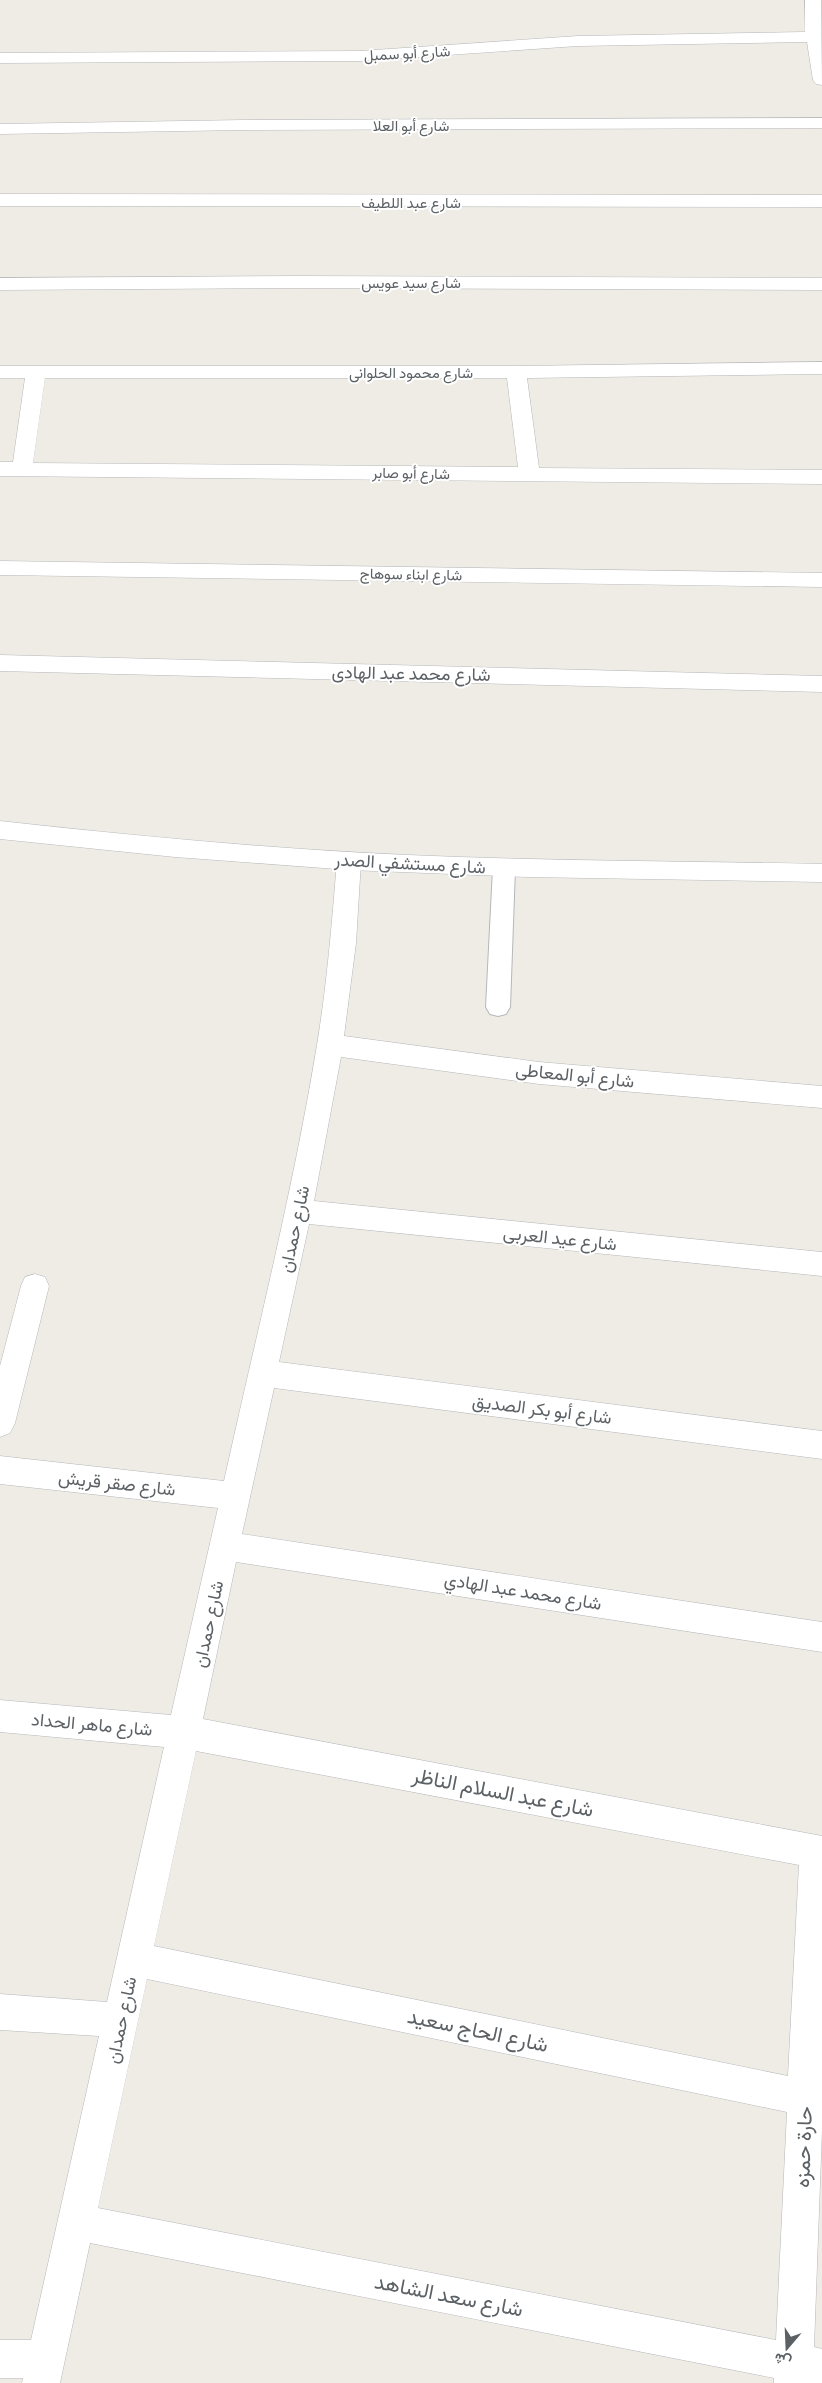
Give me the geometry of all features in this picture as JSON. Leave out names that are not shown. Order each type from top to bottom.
[{"type":"street","points":[[813,0],[814,37],[822,80]]},
{"type":"street","points":[[817,0],[822,1]]},
{"type":"street","name":"شارع أبو سمبل","points":[[0,58],[360,56],[578,41],[814,37]]},
{"type":"street","name":"شارع أبو العلا","points":[[0,129],[254,125],[822,123]]},
{"type":"street","name":"شارع عبد اللطيف","points":[[0,200],[822,201]]},
{"type":"street","name":"شارع سيد عويس","points":[[0,284],[297,282],[822,284]]},
{"type":"street","name":"شارع محمود الحلوانى","points":[[0,372],[516,372],[822,368]]},
{"type":"street","points":[[22,470],[36,372]]},
{"type":"street","points":[[516,372],[529,474]]},
{"type":"street","name":"شارع أبو صابر","points":[[0,469],[822,477]]},
{"type":"street","name":"شارع ابناء سوهاج","points":[[0,568],[822,580]]},
{"type":"street","name":"شارع محمد عبد الهادى","points":[[0,663],[822,684]]},
{"type":"street","name":"شارع مستشفي الصدر","points":[[0,830],[131,845],[349,861],[504,868],[822,873]]},
{"type":"street","name":"شارع حمدان","points":[[46,2376],[77,2222],[298,1211],[330,1045],[343,942],[349,861]]},
{"type":"street","name":"شارع أبو المعاطى","points":[[330,1045],[539,1073],[822,1097]]},
{"type":"street","name":"شارع عيد العربى","points":[[298,1211],[822,1264]]},
{"type":"street","points":[[0,1423],[35,1286]]},
{"type":"street","name":"شارع أبو بكر الصديق","points":[[262,1373],[822,1446]]},
{"type":"street","name":"شارع صقر قريش","points":[[0,1470],[235,1496]]},
{"type":"street","name":"شارع محمد عبد الهادي","points":[[225,1546],[822,1637]]},
{"type":"street","name":"شارع ماهر الحداد","points":[[0,1716],[184,1732]]},
{"type":"street","name":"شارع عبد السلام الناظر","points":[[184,1732],[819,1852]]},
{"type":"street","name":"حارة حمزه","points":[[803,2371],[814,2099],[819,1852]]},
{"type":"street","name":"شارع الحاج سعيد","points":[[134,1959],[814,2099]]},
{"type":"street","points":[[0,2012],[121,2020]]},
{"type":"street","name":"شارع سعد الشاهد","points":[[77,2222],[803,2371]]},
{"type":"street","points":[[0,2359],[46,2376]]},
{"type":"lane","points":[[498,1007],[504,868]]}]
